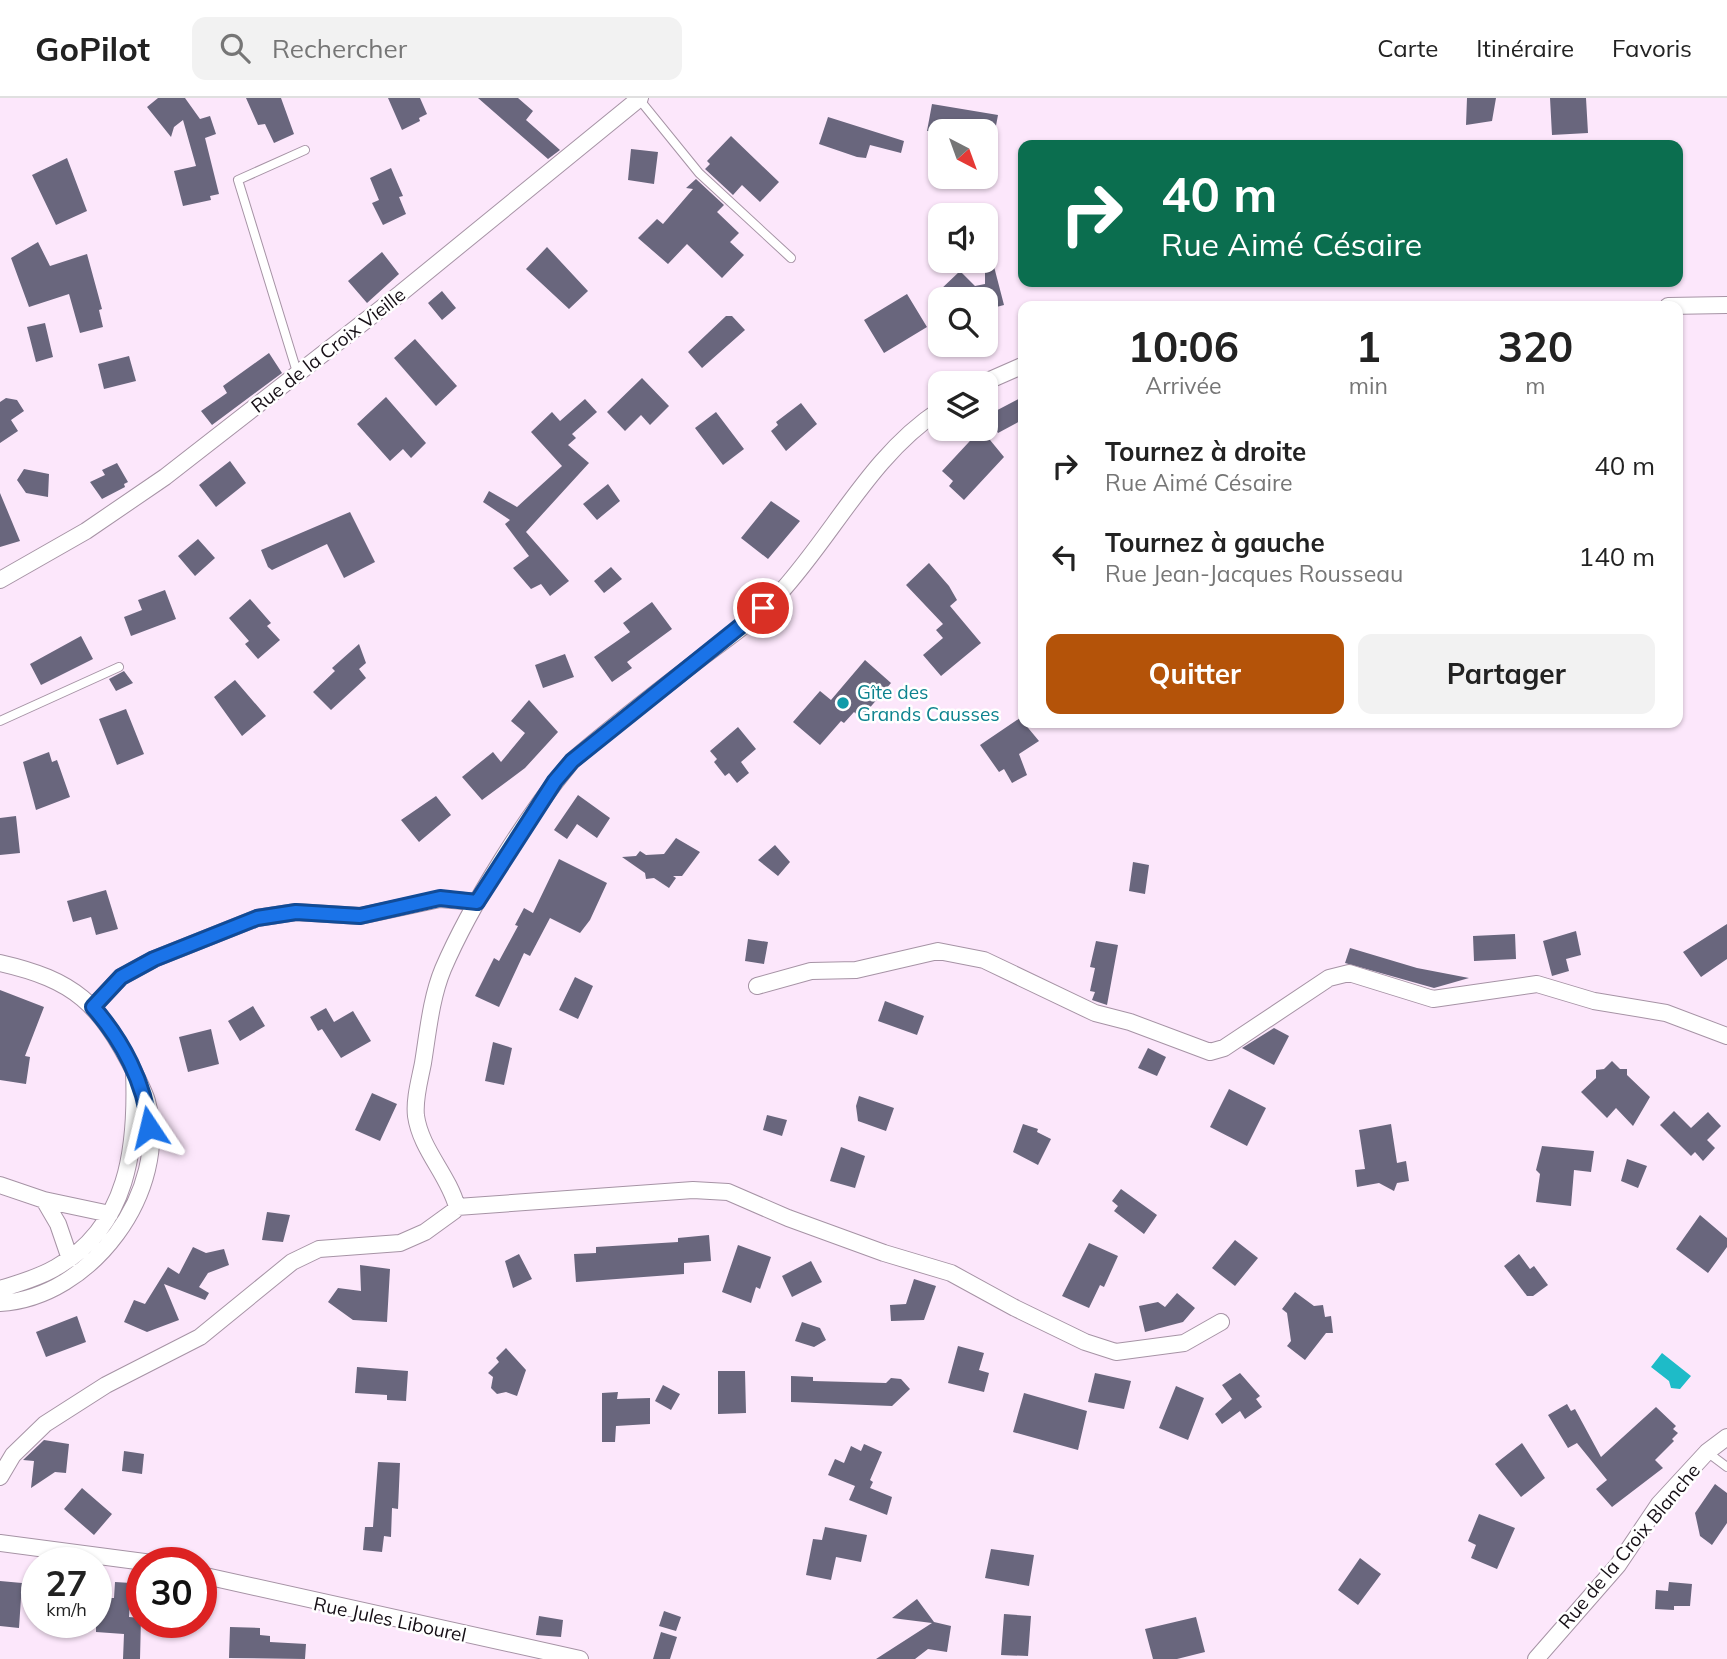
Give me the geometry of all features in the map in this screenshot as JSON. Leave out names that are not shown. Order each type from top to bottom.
[{"type":"street","name":"Rue de la Croix Vieille","points":[[0,580],[86,531],[165,477],[401,293],[639,99]]},
{"type":"street","points":[[1683,306],[1727,305]]},
{"type":"street","points":[[998,376],[1018,368]]},
{"type":"street","points":[[457,1207],[451,1186],[426,1149],[416,1113],[431,1013],[442,971],[477,902],[555,781],[572,761],[748,622],[778,594],[833,528],[876,467],[912,428],[928,418]]},
{"type":"street","points":[[93,1007],[121,977],[154,959],[257,918],[296,912],[360,916],[440,898],[477,902]]},
{"type":"street","points":[[757,986],[811,971],[856,970],[938,951],[984,960],[1095,1013],[1130,1022],[1210,1052],[1224,1048],[1329,978],[1349,973],[1433,999],[1537,984],[1594,1001],[1666,1013],[1727,1036]]},
{"type":"street","points":[[0,963],[56,981],[93,1007],[113,1030],[134,1071],[147,1102],[149,1127],[148,1165],[130,1213],[108,1246],[82,1272],[41,1296],[0,1303]]},
{"type":"street","points":[[0,1289],[37,1277],[70,1259],[92,1238],[110,1214],[126,1178],[133,1149],[136,1122],[134,1071]]},
{"type":"street","points":[[0,1185],[44,1200],[110,1214]]},
{"type":"street","points":[[0,1477],[13,1455],[45,1424],[106,1385],[200,1337],[292,1262],[319,1249],[400,1243],[442,1222],[457,1207],[693,1189],[728,1192],[788,1218],[884,1253],[951,1273],[1085,1342],[1116,1352],[1184,1343],[1221,1322]]},
{"type":"street","points":[[44,1200],[58,1224],[70,1259]]},
{"type":"street","name":"Rue de la Croix Blanche","points":[[1536,1659],[1618,1565],[1659,1504],[1707,1452],[1727,1437]]},
{"type":"street","points":[[0,1543],[126,1560]]},
{"type":"street","name":"Rue Jules Libourel","points":[[217,1579],[264,1592],[580,1659]]},
{"type":"lane","points":[[639,99],[699,173],[791,258]]},
{"type":"lane","points":[[297,372],[238,180],[305,150]]},
{"type":"lane","points":[[0,722],[119,667]]},
{"type":"lane","points":[[1707,1452],[1727,1467]]},
{"type":"water","points":[[1662,1353],[1691,1376],[1680,1389],[1671,1388],[1669,1381],[1651,1367]]},
{"type":"building","points":[[158,98],[185,98],[200,119],[210,116],[216,134],[205,138],[219,194],[210,196],[211,200],[183,206],[174,171],[196,166],[183,120],[174,127],[171,137],[147,107]]},
{"type":"building","points":[[246,98],[281,98],[294,134],[274,143],[265,124],[258,125]]},
{"type":"building","points":[[388,98],[420,98],[427,114],[419,118],[420,121],[402,130]]},
{"type":"building","points":[[478,98],[518,98],[533,111],[526,120],[560,150],[548,159]]},
{"type":"building","points":[[1467,98],[1496,98],[1492,121],[1466,125]]},
{"type":"building","points":[[1550,98],[1586,98],[1588,133],[1552,135]]},
{"type":"building","points":[[932,104],[998,115],[997,119],[929,119]]},
{"type":"building","points":[[828,117],[904,141],[901,153],[870,145],[866,158],[819,144]]},
{"type":"building","points":[[731,136],[779,182],[760,202],[742,185],[733,195],[705,169],[710,164],[707,161]]},
{"type":"building","points":[[631,149],[658,152],[654,184],[628,180]]},
{"type":"building","points":[[67,158],[87,211],[56,225],[32,175]]},
{"type":"building","points":[[391,168],[403,196],[399,197],[406,214],[383,225],[372,203],[379,200],[370,178]]},
{"type":"building","points":[[696,179],[724,205],[717,212],[739,233],[730,242],[744,255],[722,278],[687,244],[668,264],[638,238],[657,219],[663,224],[693,189],[686,188]]},
{"type":"building","points":[[38,242],[50,266],[87,254],[102,309],[99,310],[103,327],[80,333],[69,294],[29,307],[11,258]]},
{"type":"building","points":[[547,247],[588,291],[569,309],[526,269]]},
{"type":"building","points":[[382,252],[399,274],[367,303],[348,281]]},
{"type":"building","points":[[958,273],[962,273],[975,286],[985,284],[985,273],[996,273],[1004,305],[998,307],[998,287],[943,287]]},
{"type":"building","points":[[442,291],[456,308],[442,320],[428,303]]},
{"type":"building","points":[[907,294],[927,327],[884,353],[864,320]]},
{"type":"building","points":[[726,316],[732,316],[745,330],[702,368],[688,352]]},
{"type":"building","points":[[45,323],[53,357],[36,362],[27,327]]},
{"type":"building","points":[[415,339],[457,386],[436,406],[394,358]]},
{"type":"building","points":[[269,353],[282,373],[212,425],[201,411],[227,393],[223,386]]},
{"type":"building","points":[[129,356],[136,381],[104,389],[98,364]]},
{"type":"building","points":[[642,378],[669,406],[650,425],[641,415],[625,431],[607,412]]},
{"type":"building","points":[[386,397],[426,443],[411,458],[403,449],[390,461],[357,424]]},
{"type":"building","points":[[6,398],[17,400],[24,411],[11,420],[18,431],[0,443],[0,402]]},
{"type":"building","points":[[585,399],[597,412],[572,434],[576,438],[568,445],[589,463],[526,532],[569,581],[550,596],[541,584],[531,589],[513,568],[529,556],[505,524],[510,520],[483,502],[489,491],[517,507],[562,466],[531,432],[552,412],[560,421]]},
{"type":"building","points":[[1018,399],[1018,422],[998,433],[998,410]]},
{"type":"building","points":[[801,403],[817,424],[786,451],[771,431],[778,425],[776,422]]},
{"type":"building","points":[[716,412],[744,449],[723,465],[695,428]]},
{"type":"building","points":[[970,441],[991,441],[1004,457],[964,500],[949,486],[953,481],[942,471]]},
{"type":"building","points":[[230,461],[246,483],[216,507],[199,485]]},
{"type":"building","points":[[117,463],[128,482],[124,484],[125,487],[102,499],[90,482],[105,475],[102,470]]},
{"type":"building","points":[[24,469],[49,474],[48,497],[26,493],[17,480]]},
{"type":"building","points":[[608,484],[620,501],[597,520],[583,504]]},
{"type":"building","points":[[0,493],[20,541],[0,547]]},
{"type":"building","points":[[771,501],[800,521],[768,559],[741,538]]},
{"type":"building","points":[[350,512],[375,562],[344,578],[327,544],[272,570],[268,567],[261,550]]},
{"type":"building","points":[[198,539],[215,558],[195,576],[178,556]]},
{"type":"building","points":[[929,563],[957,600],[950,606],[981,643],[941,676],[923,655],[943,638],[936,630],[943,624],[906,585]]},
{"type":"building","points":[[611,567],[622,579],[604,593],[594,581]]},
{"type":"building","points":[[165,590],[176,619],[131,636],[124,617],[142,610],[138,600]]},
{"type":"building","points":[[250,599],[271,623],[267,626],[280,640],[258,659],[245,644],[249,641],[229,618]]},
{"type":"building","points":[[652,602],[672,629],[627,662],[632,668],[612,682],[594,657],[630,632],[623,623]]},
{"type":"building","points":[[81,636],[93,659],[41,685],[30,664]]},
{"type":"building","points":[[359,644],[366,663],[359,669],[366,678],[331,710],[313,692],[335,671],[332,668]]},
{"type":"building","points":[[565,654],[574,677],[543,688],[535,665]]},
{"type":"building","name":"Gîte des Grands Causses","points":[[865,660],[891,683],[861,718],[854,712],[844,723],[841,721],[820,745],[793,722],[820,691],[831,700]]},
{"type":"building","points":[[124,671],[133,683],[116,691],[109,679]]},
{"type":"building","points":[[235,680],[266,716],[242,736],[214,697]]},
{"type":"building","points":[[529,700],[558,732],[525,768],[482,800],[462,777],[493,752],[501,762],[525,733],[511,721]]},
{"type":"building","points":[[126,709],[144,754],[117,765],[99,719]]},
{"type":"building","points":[[1018,719],[1018,728],[1028,728],[1039,741],[1019,754],[1027,775],[1012,783],[1004,769],[999,772],[980,745]]},
{"type":"building","points":[[738,727],[756,749],[741,762],[749,773],[737,783],[729,773],[725,776],[714,762],[717,759],[710,751]]},
{"type":"building","points":[[49,752],[52,762],[57,760],[70,797],[36,810],[23,762]]},
{"type":"building","points":[[578,795],[610,818],[597,838],[577,824],[567,839],[554,830]]},
{"type":"building","points":[[436,796],[451,815],[419,842],[401,820]]},
{"type":"building","points":[[16,816],[20,853],[0,855],[0,818]]},
{"type":"building","points":[[676,838],[700,852],[682,876],[673,876],[676,878],[669,888],[654,878],[646,879],[645,873],[622,857],[636,856],[640,851],[646,855],[664,854]]},
{"type":"building","points":[[775,845],[790,862],[778,876],[758,860]]},
{"type":"building","points":[[559,859],[607,883],[590,920],[580,933],[550,918],[530,956],[524,953],[499,1007],[475,996],[494,958],[499,961],[518,926],[515,925],[524,908],[533,913]]},
{"type":"building","points":[[1133,862],[1149,865],[1145,894],[1129,891]]},
{"type":"building","points":[[106,890],[118,929],[96,935],[91,917],[73,922],[67,901]]},
{"type":"building","points":[[1727,924],[1727,959],[1701,977],[1683,952]]},
{"type":"building","points":[[1576,931],[1581,955],[1566,959],[1569,971],[1552,976],[1543,941]]},
{"type":"building","points":[[1515,934],[1516,959],[1474,961],[1473,936]]},
{"type":"building","points":[[748,939],[768,942],[764,964],[745,961]]},
{"type":"building","points":[[1096,941],[1118,945],[1107,1005],[1092,1000],[1095,992],[1090,991],[1095,968],[1090,967]]},
{"type":"building","points":[[1350,948],[1417,968],[1469,978],[1434,988],[1345,963]]},
{"type":"building","points":[[575,977],[593,986],[578,1019],[559,1010]]},
{"type":"building","points":[[0,990],[44,1007],[25,1056],[30,1057],[26,1084],[0,1080]]},
{"type":"building","points":[[885,1001],[924,1016],[917,1035],[878,1021]]},
{"type":"building","points":[[253,1006],[265,1026],[240,1041],[228,1021]]},
{"type":"building","points":[[326,1008],[334,1022],[353,1011],[371,1041],[341,1058],[322,1029],[318,1031],[310,1017]]},
{"type":"building","points":[[1274,1028],[1289,1036],[1274,1065],[1242,1048]]},
{"type":"building","points":[[211,1029],[219,1064],[188,1072],[179,1037]]},
{"type":"building","points":[[493,1042],[512,1048],[504,1085],[485,1081]]},
{"type":"building","points":[[1148,1048],[1166,1057],[1157,1076],[1138,1068]]},
{"type":"building","points":[[1612,1061],[1620,1069],[1627,1069],[1627,1075],[1650,1097],[1633,1126],[1616,1108],[1607,1118],[1581,1092],[1596,1078],[1596,1070],[1604,1069]]},
{"type":"building","points":[[1229,1089],[1266,1108],[1247,1146],[1210,1127]]},
{"type":"building","points":[[372,1093],[397,1104],[380,1141],[355,1130]]},
{"type":"building","points":[[859,1096],[894,1108],[886,1131],[858,1121],[856,1106]]},
{"type":"building","points":[[1674,1111],[1691,1128],[1708,1112],[1721,1126],[1707,1140],[1715,1148],[1703,1161],[1695,1152],[1691,1156],[1660,1125]]},
{"type":"building","points":[[767,1115],[787,1120],[782,1136],[763,1130]]},
{"type":"building","points":[[1023,1124],[1038,1129],[1037,1132],[1051,1139],[1038,1165],[1013,1152]]},
{"type":"building","points":[[1391,1124],[1397,1163],[1406,1161],[1409,1181],[1397,1183],[1394,1191],[1379,1183],[1357,1187],[1355,1170],[1365,1169],[1359,1130]]},
{"type":"building","points":[[1542,1146],[1594,1151],[1591,1172],[1574,1170],[1571,1206],[1536,1202],[1540,1174],[1536,1170]]},
{"type":"building","points":[[841,1147],[865,1156],[855,1188],[830,1181]]},
{"type":"building","points":[[1627,1159],[1647,1166],[1638,1188],[1621,1181]]},
{"type":"building","points":[[1121,1189],[1157,1215],[1144,1234],[1114,1211],[1118,1206],[1112,1201]]},
{"type":"building","points":[[267,1212],[290,1215],[283,1242],[262,1240]]},
{"type":"building","points":[[1700,1215],[1727,1238],[1727,1247],[1708,1273],[1676,1249]]},
{"type":"building","points":[[709,1235],[711,1261],[684,1263],[684,1274],[576,1282],[574,1254],[596,1253],[596,1247],[678,1242],[678,1238]]},
{"type":"building","points":[[1235,1240],[1258,1258],[1235,1286],[1212,1268]]},
{"type":"building","points":[[1089,1243],[1118,1256],[1104,1287],[1100,1285],[1089,1308],[1062,1296]]},
{"type":"building","points":[[738,1245],[771,1257],[760,1289],[756,1287],[751,1303],[722,1292]]},
{"type":"building","points":[[193,1247],[206,1253],[224,1249],[229,1265],[208,1273],[199,1287],[209,1293],[205,1300],[164,1284],[179,1320],[147,1332],[124,1322],[134,1300],[145,1304],[168,1267],[179,1274]]},
{"type":"building","points":[[519,1254],[532,1279],[513,1288],[505,1261]]},
{"type":"building","points":[[1519,1254],[1530,1269],[1534,1266],[1548,1285],[1533,1296],[1527,1296],[1504,1266]]},
{"type":"building","points":[[811,1261],[822,1282],[792,1297],[782,1276]]},
{"type":"building","points":[[360,1265],[390,1269],[387,1322],[353,1320],[328,1302],[338,1288],[361,1291]]},
{"type":"building","points":[[914,1279],[936,1286],[924,1320],[891,1321],[890,1305],[906,1304]]},
{"type":"building","points":[[1295,1292],[1314,1306],[1323,1305],[1325,1317],[1331,1316],[1333,1333],[1326,1333],[1305,1360],[1287,1346],[1291,1341],[1287,1313],[1282,1309]]},
{"type":"building","points":[[1177,1293],[1195,1308],[1183,1322],[1145,1332],[1139,1306],[1158,1302],[1165,1307]]},
{"type":"building","points":[[77,1316],[86,1342],[46,1357],[36,1332]]},
{"type":"building","points":[[802,1322],[820,1328],[826,1340],[814,1347],[795,1341]]},
{"type":"building","points":[[958,1346],[984,1353],[979,1370],[989,1373],[984,1392],[948,1383]]},
{"type":"building","points":[[506,1348],[526,1370],[517,1396],[506,1392],[497,1394],[491,1388],[493,1377],[488,1373],[499,1362],[496,1358]]},
{"type":"building","points":[[357,1367],[408,1371],[406,1401],[387,1400],[387,1395],[355,1393]]},
{"type":"building","points":[[718,1371],[745,1371],[746,1413],[718,1414]]},
{"type":"building","points":[[1095,1373],[1131,1381],[1124,1409],[1088,1402]]},
{"type":"building","points":[[1240,1373],[1260,1396],[1256,1399],[1262,1407],[1245,1419],[1240,1411],[1222,1424],[1215,1414],[1232,1399],[1222,1385]]},
{"type":"building","points":[[791,1376],[813,1377],[813,1381],[886,1383],[891,1378],[901,1379],[910,1389],[892,1406],[791,1402]]},
{"type":"building","points":[[663,1385],[680,1394],[671,1410],[655,1401]]},
{"type":"building","points":[[1176,1386],[1204,1398],[1188,1440],[1159,1428]]},
{"type":"building","points":[[618,1392],[617,1399],[650,1398],[650,1424],[616,1426],[615,1442],[602,1442],[602,1393]]},
{"type":"building","points":[[1024,1393],[1087,1411],[1078,1450],[1013,1432]]},
{"type":"building","points":[[1567,1404],[1571,1411],[1575,1409],[1601,1457],[1656,1407],[1676,1426],[1673,1429],[1678,1433],[1672,1439],[1674,1441],[1655,1460],[1663,1468],[1612,1507],[1596,1489],[1607,1480],[1577,1443],[1568,1448],[1548,1415]]},
{"type":"building","points":[[44,1440],[69,1444],[66,1473],[55,1472],[31,1488],[34,1461],[23,1460]]},
{"type":"building","points":[[1522,1443],[1545,1478],[1521,1497],[1495,1464]]},
{"type":"building","points":[[864,1444],[882,1452],[870,1480],[873,1482],[870,1488],[892,1497],[887,1515],[849,1500],[855,1486],[828,1475],[835,1459],[844,1463],[851,1446],[861,1451]]},
{"type":"building","points":[[124,1451],[144,1454],[142,1474],[122,1471]]},
{"type":"building","points":[[378,1462],[400,1463],[398,1509],[392,1508],[391,1537],[384,1536],[382,1552],[363,1550],[365,1527],[373,1527]]},
{"type":"building","points":[[1715,1484],[1727,1493],[1727,1523],[1712,1545],[1700,1536],[1695,1513]]},
{"type":"building","points":[[82,1488],[112,1514],[94,1535],[64,1509]]},
{"type":"building","points":[[1479,1514],[1515,1528],[1497,1569],[1471,1558],[1476,1545],[1468,1541]]},
{"type":"building","points":[[825,1527],[867,1535],[861,1562],[836,1557],[831,1580],[806,1575],[813,1539],[822,1540]]},
{"type":"building","points":[[991,1549],[1034,1555],[1029,1586],[985,1578]]},
{"type":"building","points":[[1360,1558],[1381,1574],[1358,1605],[1338,1590]]},
{"type":"building","points":[[0,1581],[21,1583],[19,1628],[0,1626]]},
{"type":"building","points":[[115,1582],[126,1583],[126,1638],[141,1638],[140,1659],[123,1659],[124,1634],[112,1633]]},
{"type":"building","points":[[1669,1582],[1692,1584],[1690,1606],[1674,1606],[1674,1610],[1655,1609],[1656,1590],[1668,1591]]},
{"type":"building","points":[[917,1599],[934,1622],[951,1626],[947,1652],[928,1649],[915,1659],[876,1659],[932,1623],[892,1618]]},
{"type":"building","points":[[664,1611],[681,1617],[676,1631],[659,1626]]},
{"type":"building","points":[[1004,1614],[1031,1616],[1028,1656],[1001,1655]]},
{"type":"building","points":[[539,1616],[563,1620],[561,1637],[536,1635]]},
{"type":"building","points":[[1196,1617],[1205,1652],[1177,1659],[1153,1659],[1145,1629]]},
{"type":"building","points":[[230,1627],[260,1628],[260,1635],[270,1636],[270,1642],[306,1644],[305,1659],[229,1658]]},
{"type":"building","points":[[661,1632],[677,1637],[670,1659],[653,1659]]},
{"type":"place","name":"Gîte des Grands Causses","points":[[843,703]]},
{"type":"route","points":[[149,1127],[147,1102],[134,1071],[113,1030],[93,1007],[121,977],[154,959],[257,918],[296,912],[360,916],[440,898],[460,898],[477,902],[555,781],[572,761],[763,608]]}]
